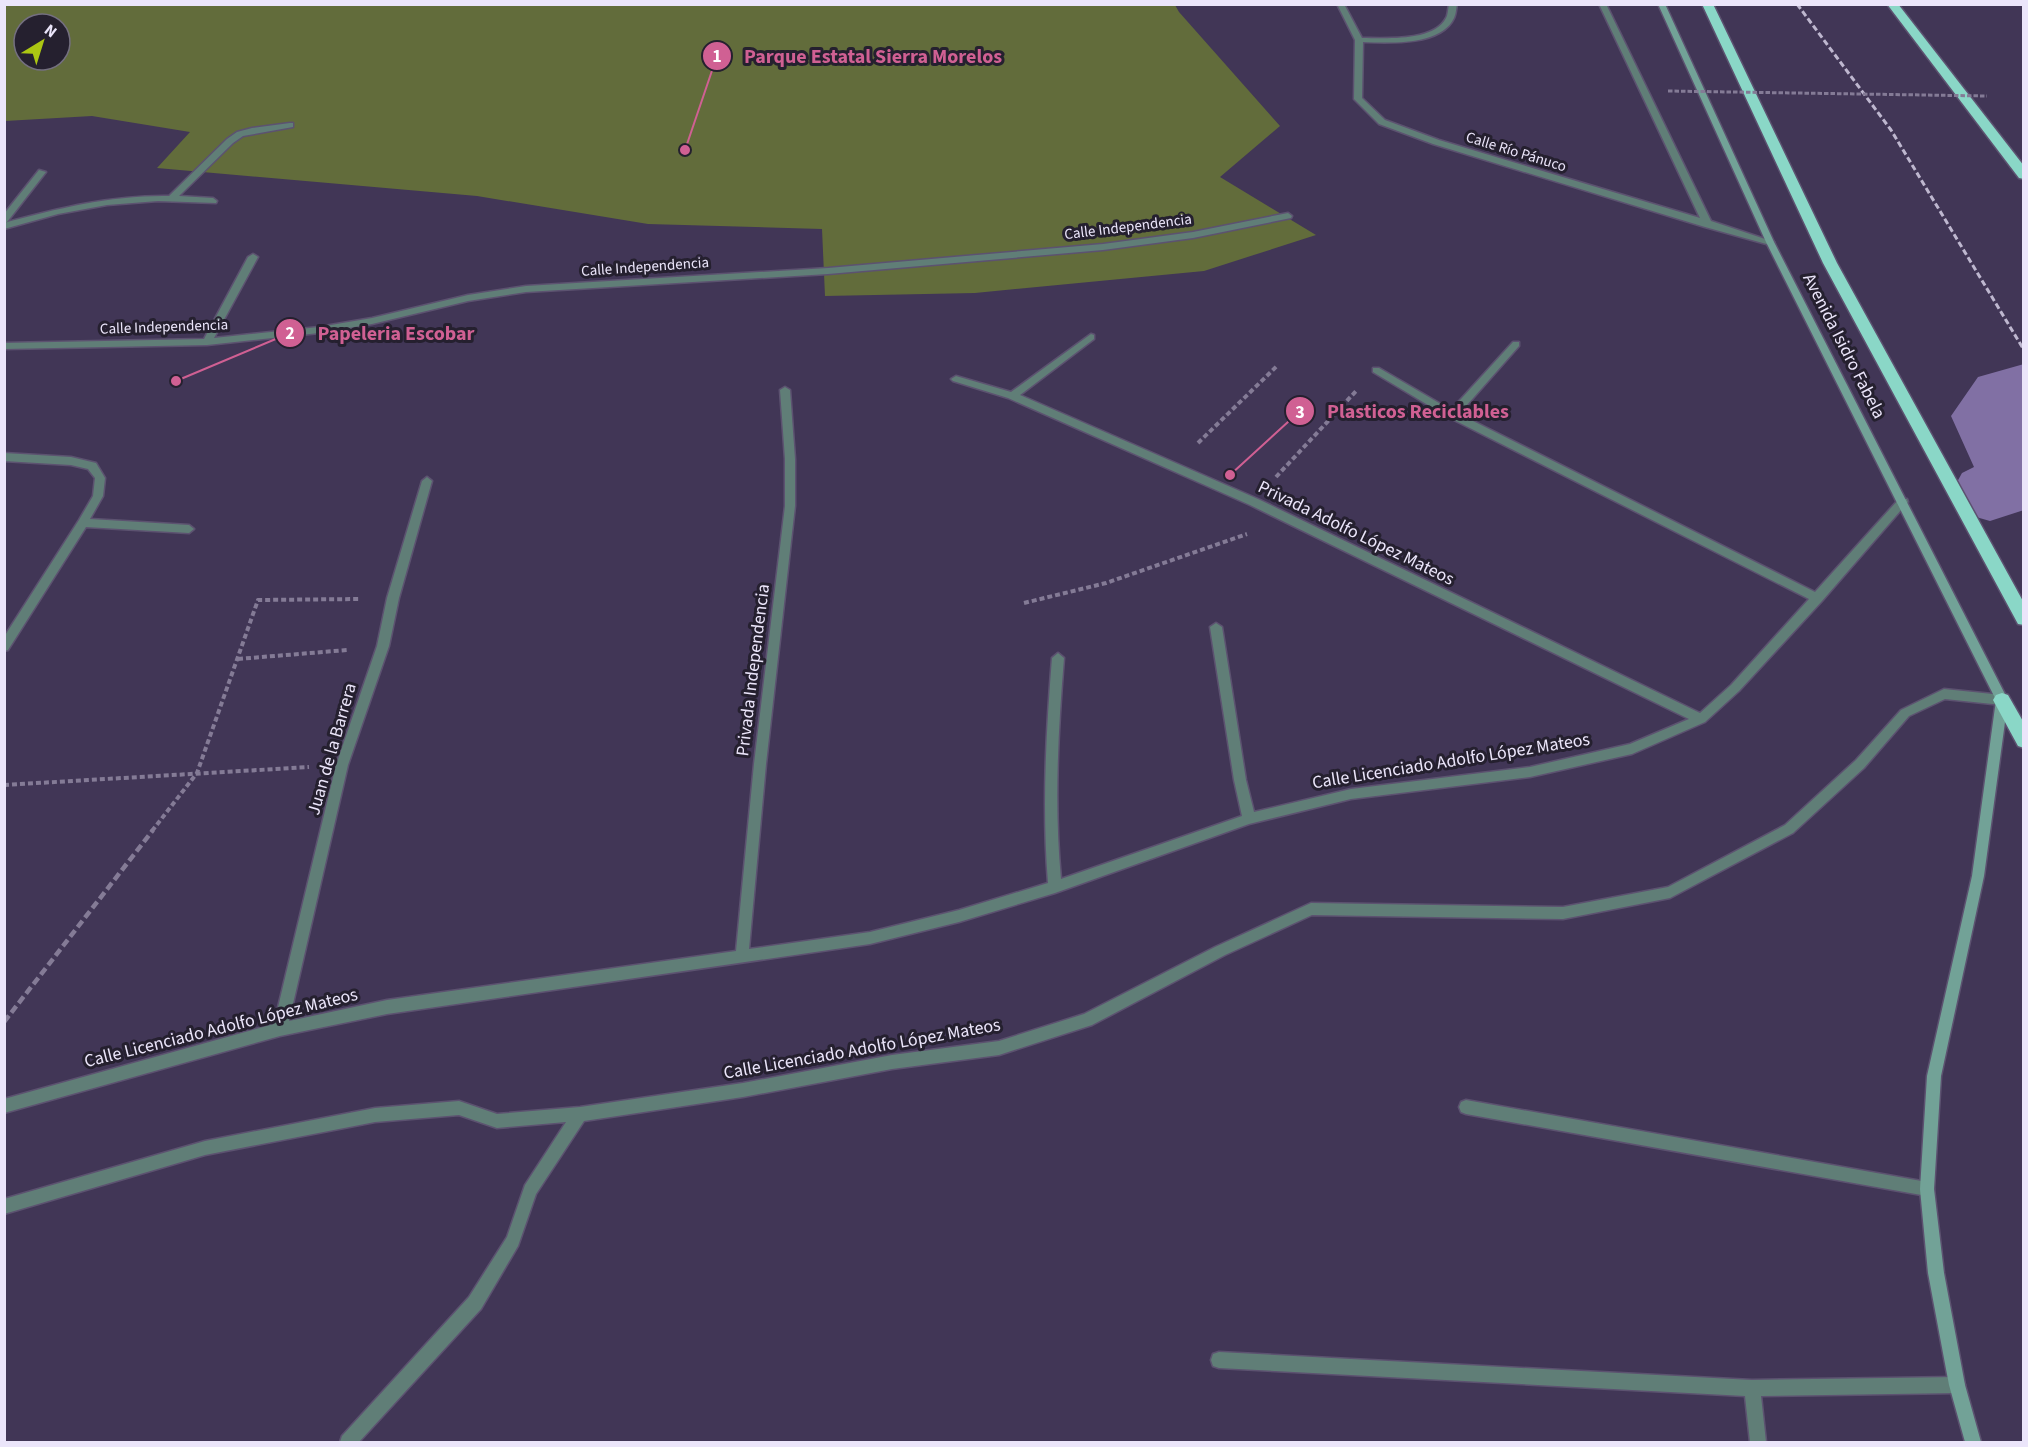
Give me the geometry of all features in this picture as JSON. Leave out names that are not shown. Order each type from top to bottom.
[{"type":"highway","name":"Avenida Isidro Fabela","points":[[1707,4],[1830,263],[2024,619]]},
{"type":"highway","points":[[1892,4],[2024,175]]},
{"type":"highway","points":[[2002,700],[2024,741]]},
{"type":"main road","name":"Avenida Isidro Fabela","points":[[1661,4],[1770,242],[1904,502],[2002,700]]},
{"type":"main road","points":[[1973,1443],[1957,1385],[1936,1273],[1927,1189],[1934,1076],[1978,876],[2002,700]]},
{"type":"street","name":"Calle Río Pánuco","points":[[1340,4],[1359,40],[1358,99],[1382,122],[1436,142],[1770,242]]},
{"type":"street","points":[[1359,40],[1410,40],[1430,36],[1446,24],[1453,4]]},
{"type":"street","points":[[1602,4],[1708,225]]},
{"type":"street","points":[[173,197],[240,134],[290,125]]},
{"type":"street","points":[[4,220],[42,172]]},
{"type":"street","points":[[4,226],[95,202],[173,197],[213,201]]},
{"type":"street","name":"Calle Independencia","points":[[4,346],[207,342],[319,330],[372,321],[468,298],[526,289],[828,271],[1102,247],[1193,235],[1288,216]]},
{"type":"street","points":[[207,342],[253,257]]},
{"type":"street","points":[[1012,396],[1091,336]]},
{"type":"street","points":[[1452,415],[1516,345]]},
{"type":"street","points":[[1376,370],[1452,415],[1818,598]]},
{"type":"street","name":"Privada Adolfo López Mateos","points":[[956,379],[1012,396],[1254,502],[1701,719]]},
{"type":"street","name":"Privada Independencia","points":[[742,954],[760,764],[790,506],[790,459],[784,390]]},
{"type":"street","points":[[4,457],[71,460],[92,466],[100,478],[98,496],[83,524],[4,647]]},
{"type":"street","name":"Juan de la Barrera","points":[[280,1029],[342,765],[383,646],[393,598],[427,482]]},
{"type":"street","name":"Calle Licenciado Adolfo López Mateos","points":[[4,1106],[280,1029],[387,1007],[742,954],[870,938],[959,916],[1055,886],[1249,819],[1351,794],[1530,772],[1632,749],[1701,719],[1735,688],[1904,502]]},
{"type":"street","points":[[83,524],[189,529]]},
{"type":"street","points":[[1216,627],[1240,780],[1249,819]]},
{"type":"street","points":[[1055,886],[1049,834],[1050,743],[1059,658]]},
{"type":"street","name":"Calle Licenciado Adolfo López Mateos","points":[[4,1207],[205,1148],[375,1115],[459,1107],[497,1121],[580,1114],[743,1090],[892,1062],[999,1048],[1087,1020],[1220,951],[1311,909],[1563,913],[1670,892],[1789,829],[1860,764],[1905,713],[1944,694],[2002,700]]},
{"type":"street","points":[[1466,1107],[1927,1189]]},
{"type":"street","points":[[348,1443],[475,1303],[513,1241],[530,1190],[580,1114]]},
{"type":"street","points":[[1219,1360],[1752,1388],[1957,1385]]},
{"type":"street","points":[[1752,1388],[1758,1443]]},
{"type":"path","points":[[1668,91],[1987,96]]},
{"type":"path","points":[[1173,467],[1276,366]]},
{"type":"path","points":[[1254,502],[1376,370]]},
{"type":"path","points":[[1024,603],[1106,583],[1290,519]]},
{"type":"path","points":[[4,1022],[197,773],[258,600],[393,598]]},
{"type":"path","points":[[238,659],[383,646]]},
{"type":"path","points":[[4,785],[342,765]]},
{"type":"green space","points":[[5,5],[1175,5],[1280,126],[1220,177],[1316,235],[1204,271],[975,293],[825,296],[822,229],[648,224],[477,196],[157,168],[190,132],[92,116],[5,121]]},
{"type":"waterway","points":[[1990,493],[2018,479],[1989,416],[2004,395],[2024,389]]},
{"type":"railway","points":[[1797,4],[1891,130],[2024,350]]},
{"type":"place","name":"Parque Estatal Sierra Morelos","points":[[685,150]]},
{"type":"place","name":"Papeleria Escobar","points":[[176,381]]},
{"type":"place","name":"Plasticos Reciclables","points":[[1230,475]]}]
